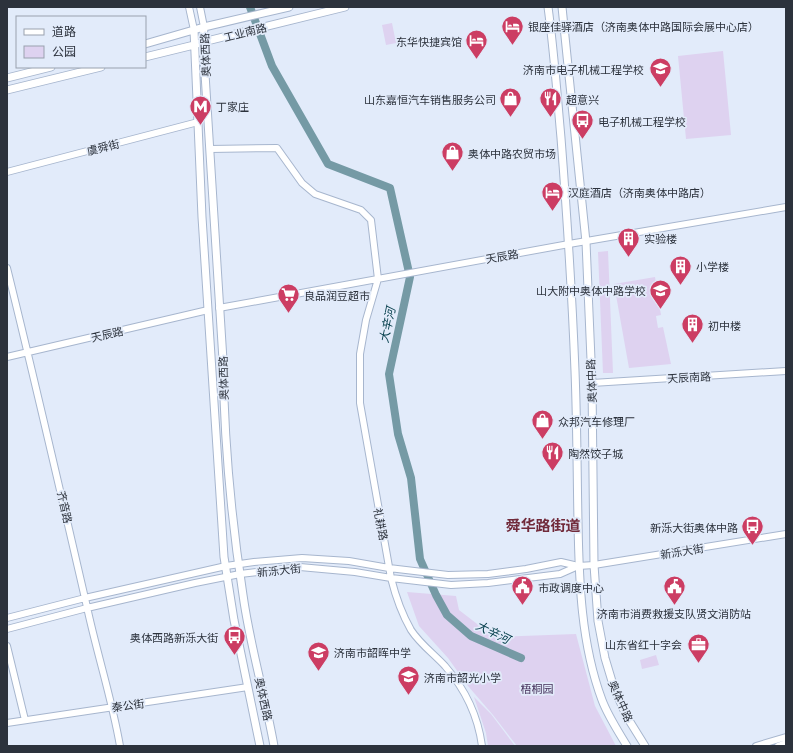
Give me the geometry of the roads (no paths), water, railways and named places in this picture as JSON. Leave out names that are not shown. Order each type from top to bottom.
[{"type":"main road","name":"工业南路","points":[[146,44],[204,27],[289,7]]},
{"type":"main road","name":"工业南路","points":[[146,56],[194,46],[203,42],[345,7]]},
{"type":"main road","name":"奥体中路","points":[[548,7],[554,59],[569,244],[576,373],[578,566],[583,616],[594,678],[602,702],[614,725],[628,746]]},
{"type":"main road","name":"奥体中路","points":[[562,7],[586,242],[592,383],[594,565],[598,621],[605,658],[614,688],[627,716],[645,746]]},
{"type":"main road","name":"奥体西路","points":[[204,27],[203,42],[223,360],[228,476],[243,596],[274,746]]},
{"type":"main road","name":"奥体西路","points":[[194,30],[208,310],[226,566],[260,746]]},
{"type":"main road","points":[[7,78],[47,68]]},
{"type":"main road","points":[[7,90],[97,68]]},
{"type":"street","name":"奥体西路","points":[[189,7],[194,30]]},
{"type":"street","name":"奥体西路","points":[[200,7],[204,27]]},
{"type":"street","name":"虞舜街","points":[[7,172],[198,122]]},
{"type":"street","points":[[210,149],[277,148],[302,183],[315,194],[361,210],[371,220],[378,279]]},
{"type":"street","name":"天辰路","points":[[220,308],[569,244],[786,208]]},
{"type":"street","name":"齐音路","points":[[7,268],[120,746]]},
{"type":"street","name":"礼耕路","points":[[378,279],[366,320],[360,354],[360,404],[391,578],[411,630],[445,666],[466,694],[476,719],[482,746]]},
{"type":"street","name":"天辰路","points":[[7,357],[208,310]]},
{"type":"street","name":"天辰南路","points":[[592,383],[786,371]]},
{"type":"street","name":"新泺大街","points":[[7,618],[85,598],[226,566],[254,562],[302,558],[349,561],[389,568],[448,575],[488,574],[526,569],[561,562],[578,566],[594,565],[786,534]]},
{"type":"street","name":"新泺大街","points":[[7,629],[87,608],[227,576],[300,567],[355,572],[413,581],[447,584],[488,583],[560,574],[578,566]]},
{"type":"street","points":[[7,646],[25,720]]},
{"type":"street","name":"秦公街","points":[[7,722],[112,708],[248,687]]},
{"type":"street","points":[[756,746],[786,737]]},
{"type":"street","points":[[778,746],[786,743]]},
{"type":"waterway","name":"大辛河","points":[[250,7],[272,66],[328,164],[390,188],[410,277],[389,374],[398,434],[411,478],[420,559],[436,595],[447,615],[471,636],[521,658]]},
{"type":"place","name":"银座佳驿酒店（济南奥体中路国际会展中心店）","points":[[512,46]]},
{"type":"place","name":"东华快捷宾馆","points":[[477,60]]},
{"type":"place","name":"济南市电子机械工程学校","points":[[660,88]]},
{"type":"place","name":"山东嘉恒汽车销售服务公司","points":[[511,118]]},
{"type":"place","name":"超意兴","points":[[550,118]]},
{"type":"place","name":"丁家庄","points":[[201,126]]},
{"type":"place","name":"电子机械工程学校","points":[[582,140]]},
{"type":"place","name":"奥体中路农贸市场","points":[[453,172]]},
{"type":"place","name":"汉庭酒店（济南奥体中路店）","points":[[552,212]]},
{"type":"place","name":"实验楼","points":[[628,258]]},
{"type":"place","name":"小学楼","points":[[681,286]]},
{"type":"place","name":"山大附中奥体中路学校","points":[[661,310]]},
{"type":"place","name":"良品润豆超市","points":[[289,314]]},
{"type":"place","name":"初中楼","points":[[692,344]]},
{"type":"place","name":"众邦汽车修理厂","points":[[542,440]]},
{"type":"place","name":"陶然饺子城","points":[[553,472]]},
{"type":"place","name":"新泺大街奥体中路","points":[[753,546]]},
{"type":"place","name":"市政调度中心","points":[[523,606]]},
{"type":"place","name":"济南市消费救援支队贤文消防站","points":[[674,606]]},
{"type":"place","name":"奥体西路新泺大街","points":[[234,656]]},
{"type":"place","name":"山东省红十字会","points":[[698,664]]},
{"type":"place","name":"济南市韶晖中学","points":[[319,672]]},
{"type":"place","name":"济南市韶光小学","points":[[409,696]]},
{"type":"district","name":"舜华路街道","points":[[543,525]]},
{"type":"park label","name":"梧桐园","points":[[537,688]]}]
